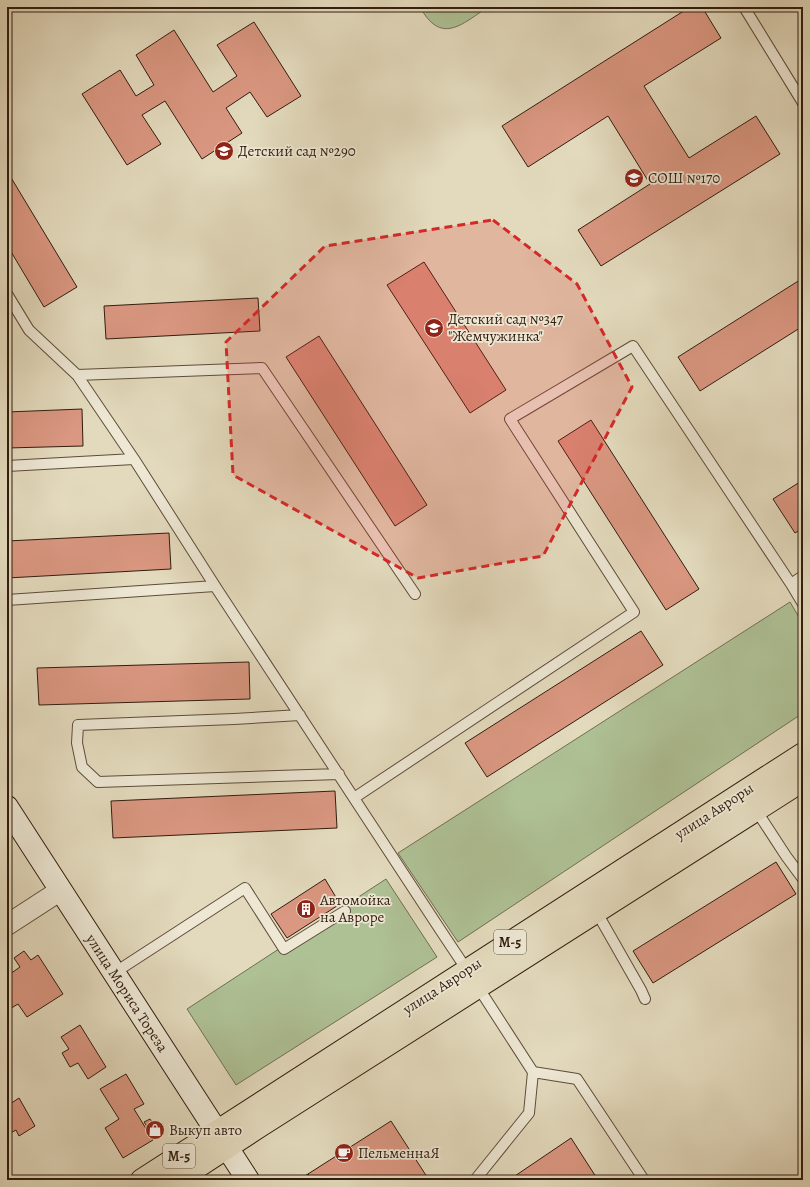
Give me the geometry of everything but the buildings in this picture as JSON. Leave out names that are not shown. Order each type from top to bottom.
[{"type":"main road","name":"улица Авроры","points":[[142,1180],[222,1139],[473,978],[803,754]]},
{"type":"main road","name":"улица Авроры","points":[[473,978],[596,911],[803,780]]},
{"type":"main road","name":"улица Мориса Тореза","points":[[7,807],[248,1180]]},
{"type":"main road","name":"улица Авроры","points":[[176,1180],[222,1139]]},
{"type":"street","points":[[7,925],[61,890]]},
{"type":"lane","points":[[744,7],[803,103]]},
{"type":"lane","points":[[7,294],[29,330],[77,375],[134,459],[215,586],[473,978],[533,1072],[529,1113],[475,1180]]},
{"type":"lane","points":[[354,798],[634,612],[510,419],[633,346],[803,604]]},
{"type":"lane","points":[[77,375],[262,368],[415,594]]},
{"type":"lane","points":[[7,466],[134,459]]},
{"type":"lane","points":[[791,584],[803,576]]},
{"type":"lane","points":[[7,600],[215,586]]},
{"type":"lane","points":[[300,715],[78,725],[77,742],[82,767],[98,782],[338,774]]},
{"type":"lane","points":[[756,810],[803,879]]},
{"type":"lane","points":[[114,973],[245,888],[284,950],[345,911]]},
{"type":"lane","points":[[596,911],[642,990],[645,999]]},
{"type":"lane","points":[[533,1072],[577,1079],[644,1180]]},
{"type":"highlighted area","points":[[493,220],[577,284],[632,387],[543,556],[418,578],[233,475],[226,342],[325,246]]},
{"type":"green space","points":[[420,7],[488,7],[460,25],[452,28],[444,28],[436,26],[428,19]]},
{"type":"green space","points":[[790,602],[803,624],[803,713],[458,942],[398,853]]},
{"type":"green space","points":[[386,879],[437,957],[236,1085],[187,1009]]},
{"type":"place","name":"Детский сад №290","points":[[224,151]]},
{"type":"place","name":"СОШ №170","points":[[634,178]]},
{"type":"place","name":"Детский сад №347 \"Жемчужинка\"","points":[[434,328]]},
{"type":"place","name":"Автомойка на Авроре","points":[[306,909]]},
{"type":"place","name":"Выкуп авто","points":[[155,1130]]},
{"type":"place","name":"ПельменнаЯ","points":[[344,1153]]}]
